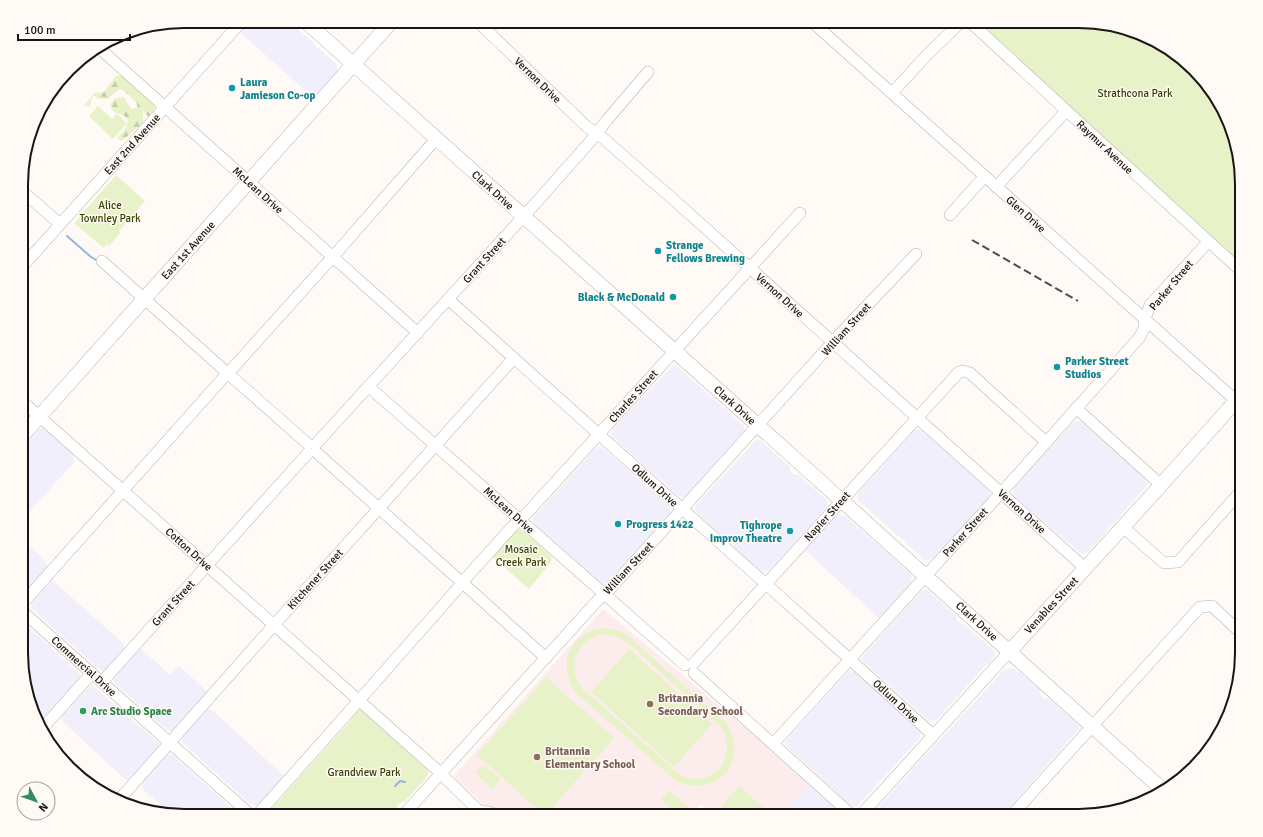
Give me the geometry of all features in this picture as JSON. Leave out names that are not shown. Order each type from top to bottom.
[{"type":"main road","name":"Clark Drive","points":[[313,28],[926,575],[1159,787]]},
{"type":"main road","name":"East 1st Avenue","points":[[28,429],[385,28]]},
{"type":"main road","name":"Venables Street","points":[[1010,651],[1235,405]]},
{"type":"street","name":"East 2nd Avenue","points":[[28,260],[236,28]]},
{"type":"street","name":"Vernon Drive","points":[[484,28],[571,113],[596,133],[750,268],[1085,568]]},
{"type":"street","name":"Glen Drive","points":[[819,28],[984,177],[1145,319],[1235,396]]},
{"type":"street","points":[[892,93],[926,55],[955,28]]},
{"type":"street","name":"Raymur Avenue","points":[[977,28],[1235,266]]},
{"type":"street","name":"McLean Drive","points":[[102,51],[418,333]]},
{"type":"street","name":"Grant Street","points":[[102,682],[208,566],[312,448],[524,216],[648,72]]},
{"type":"street","points":[[996,187],[1066,111]]},
{"type":"street","points":[[28,597],[333,257],[436,139]]},
{"type":"street","points":[[950,215],[984,177]]},
{"type":"street","points":[[28,196],[60,224]]},
{"type":"street","name":"Charles Street","points":[[262,809],[462,583],[800,212]]},
{"type":"street","name":"Parker Street","points":[[773,744],[1001,493],[1139,338],[1144,329],[1145,319],[1150,305],[1208,242]]},
{"type":"street","name":"William Street","points":[[409,809],[833,342],[916,254]]},
{"type":"street","points":[[102,261],[546,658]]},
{"type":"street","name":"Odlum Drive","points":[[448,300],[933,735]]},
{"type":"street","name":"Kitchener Street","points":[[122,796],[378,508],[436,446],[514,358]]},
{"type":"street","name":"Napier Street","points":[[691,667],[955,375],[962,371],[970,373],[1046,442]]},
{"type":"street","name":"McLean Drive","points":[[369,387],[604,594],[691,667],[845,809]]},
{"type":"street","name":"Cotton Drive","points":[[28,406],[478,809]]},
{"type":"street","points":[[1076,408],[1161,485]]},
{"type":"street","points":[[1123,527],[1164,562],[1178,562],[1235,498]]},
{"type":"street","points":[[1017,809],[1200,607],[1212,606],[1235,627]]},
{"type":"street","name":"Commercial Drive","points":[[28,616],[244,809]]},
{"type":"street","name":"Venables Street","points":[[866,809],[1010,651]]},
{"type":"street","points":[[46,726],[92,673]]},
{"type":"shaded area","points":[[244,28],[297,28],[336,64],[338,70],[315,97],[310,95],[243,35],[241,31]]},
{"type":"shaded area","points":[[673,365],[677,366],[743,425],[745,429],[744,432],[686,496],[682,497],[679,496],[611,434],[612,430]]},
{"type":"shaded area","points":[[1076,421],[1084,424],[1145,479],[1147,483],[1145,488],[1088,552],[1083,554],[1017,499],[1013,493],[1014,486],[1034,461],[1042,456]]},
{"type":"shaded area","points":[[41,428],[46,429],[74,455],[73,459],[75,461],[28,513],[28,442]]},
{"type":"shaded area","points":[[918,429],[989,489],[991,494],[988,500],[944,548],[933,558],[927,561],[857,499],[858,494],[914,431]]},
{"type":"shaded area","points":[[756,440],[761,441],[790,467],[790,471],[794,475],[798,474],[827,500],[828,504],[770,569],[763,572],[734,547],[734,542],[728,537],[724,538],[697,513],[695,509],[696,505]]},
{"type":"shaded area","points":[[601,446],[669,506],[671,512],[607,583],[601,584],[534,524],[532,519],[596,448]]},
{"type":"shaded area","points":[[840,515],[845,516],[911,574],[911,583],[879,618],[805,550],[835,517]]},
{"type":"shaded area","points":[[28,544],[46,561],[45,562],[49,567],[28,592]]},
{"type":"shaded area","points":[[52,580],[124,644],[123,646],[125,648],[104,672],[32,609],[31,604]]},
{"type":"shaded area","points":[[925,589],[957,617],[956,620],[961,624],[964,624],[993,650],[995,655],[990,663],[986,665],[936,720],[932,722],[862,660],[862,657],[921,591]]},
{"type":"shaded area","name":"Britannia Secondary School","points":[[603,609],[764,743],[809,784],[787,809],[706,809],[701,804],[697,809],[489,809],[453,777]]},
{"type":"shaded area","points":[[28,626],[81,675],[43,720],[33,693],[29,673]]},
{"type":"shaded area","points":[[140,648],[170,675],[179,666],[208,692],[173,731],[167,730],[114,683],[113,679],[115,675]]},
{"type":"shaded area","points":[[1009,668],[1020,673],[1040,690],[1040,695],[1045,699],[1048,698],[1078,724],[1079,729],[1008,809],[876,809],[1003,671]]},
{"type":"shaded area","points":[[849,671],[855,672],[921,734],[920,738],[856,807],[852,806],[787,747],[785,743],[786,740]]},
{"type":"shaded area","points":[[92,685],[159,743],[157,750],[130,781],[125,779],[62,721],[61,717],[88,687]]},
{"type":"shaded area","points":[[207,709],[212,710],[284,776],[257,806],[250,804],[182,742],[183,736]]},
{"type":"shaded area","points":[[168,754],[174,756],[232,809],[164,808],[143,789],[142,781]]},
{"type":"shaded area","points":[[809,784],[836,809],[787,809]]},
{"type":"green space","name":"Strathcona Park","points":[[987,28],[1099,29],[1129,36],[1148,44],[1166,54],[1182,67],[1209,97],[1219,115],[1230,144],[1235,174],[1235,259],[1001,44]]},
{"type":"green space","points":[[116,76],[124,76],[154,101],[155,109],[148,117],[143,110],[143,123],[122,141],[117,138],[126,128],[128,120],[123,115],[114,112],[110,105],[115,98],[124,97],[131,109],[137,108],[137,103],[123,90],[119,89],[108,99],[99,99],[93,95],[90,106],[84,106],[94,93],[104,92]]},
{"type":"green space","points":[[98,106],[112,119],[117,114],[127,123],[113,139],[89,116]]},
{"type":"green space","name":"Alice Townley Park","points":[[116,175],[145,201],[119,231],[120,233],[109,246],[107,244],[104,248],[74,223]]},
{"type":"green space","name":"Mosaic Creek Park","points":[[519,529],[552,557],[551,562],[529,589],[492,556],[515,531]]},
{"type":"green space","points":[[600,628],[613,629],[625,633],[726,723],[733,737],[734,750],[732,763],[725,773],[716,781],[704,785],[691,785],[676,781],[575,692],[567,672],[569,652],[580,637]],"holes":[[[599,635],[614,636],[627,642],[721,727],[726,738],[727,749],[725,759],[720,768],[703,778],[692,778],[680,775],[581,687],[575,671],[574,663],[576,656],[580,649],[591,639]]]},
{"type":"green space","points":[[629,649],[712,724],[674,767],[591,692]]},
{"type":"green space","name":"Britannia Elementary School","points":[[546,677],[614,738],[551,809],[537,809],[477,755]]},
{"type":"green space","name":"Grandview Park","points":[[358,710],[362,711],[429,771],[426,778],[405,801],[398,804],[396,809],[269,809],[273,807],[352,719],[352,715]]},
{"type":"green space","points":[[483,764],[501,779],[493,789],[475,773]]},
{"type":"green space","points":[[739,786],[765,809],[719,809]]},
{"type":"green space","points":[[669,790],[689,808],[672,809],[661,799]]},
{"type":"waterway","points":[[67,236],[96,260]]},
{"type":"waterway","points":[[395,786],[400,781],[405,782]]},
{"type":"railway","points":[[972,240],[1078,301]]},
{"type":"place","name":"Laura Jamieson Co-op","points":[[232,88]]},
{"type":"place","name":"Strange Fellows Brewing","points":[[658,251]]},
{"type":"place","name":"Black & McDonald","points":[[673,297]]},
{"type":"place","name":"Parker Street Studios","points":[[1057,367]]},
{"type":"place","name":"Progress 1422","points":[[618,524]]},
{"type":"place","name":"Tighrope Improv Theatre","points":[[790,531]]},
{"type":"place","name":"Britannia Secondary School","points":[[650,704]]},
{"type":"place","name":"Arc Studio Space","points":[[83,711]]},
{"type":"place","name":"Britannia Elementary School","points":[[537,757]]}]
